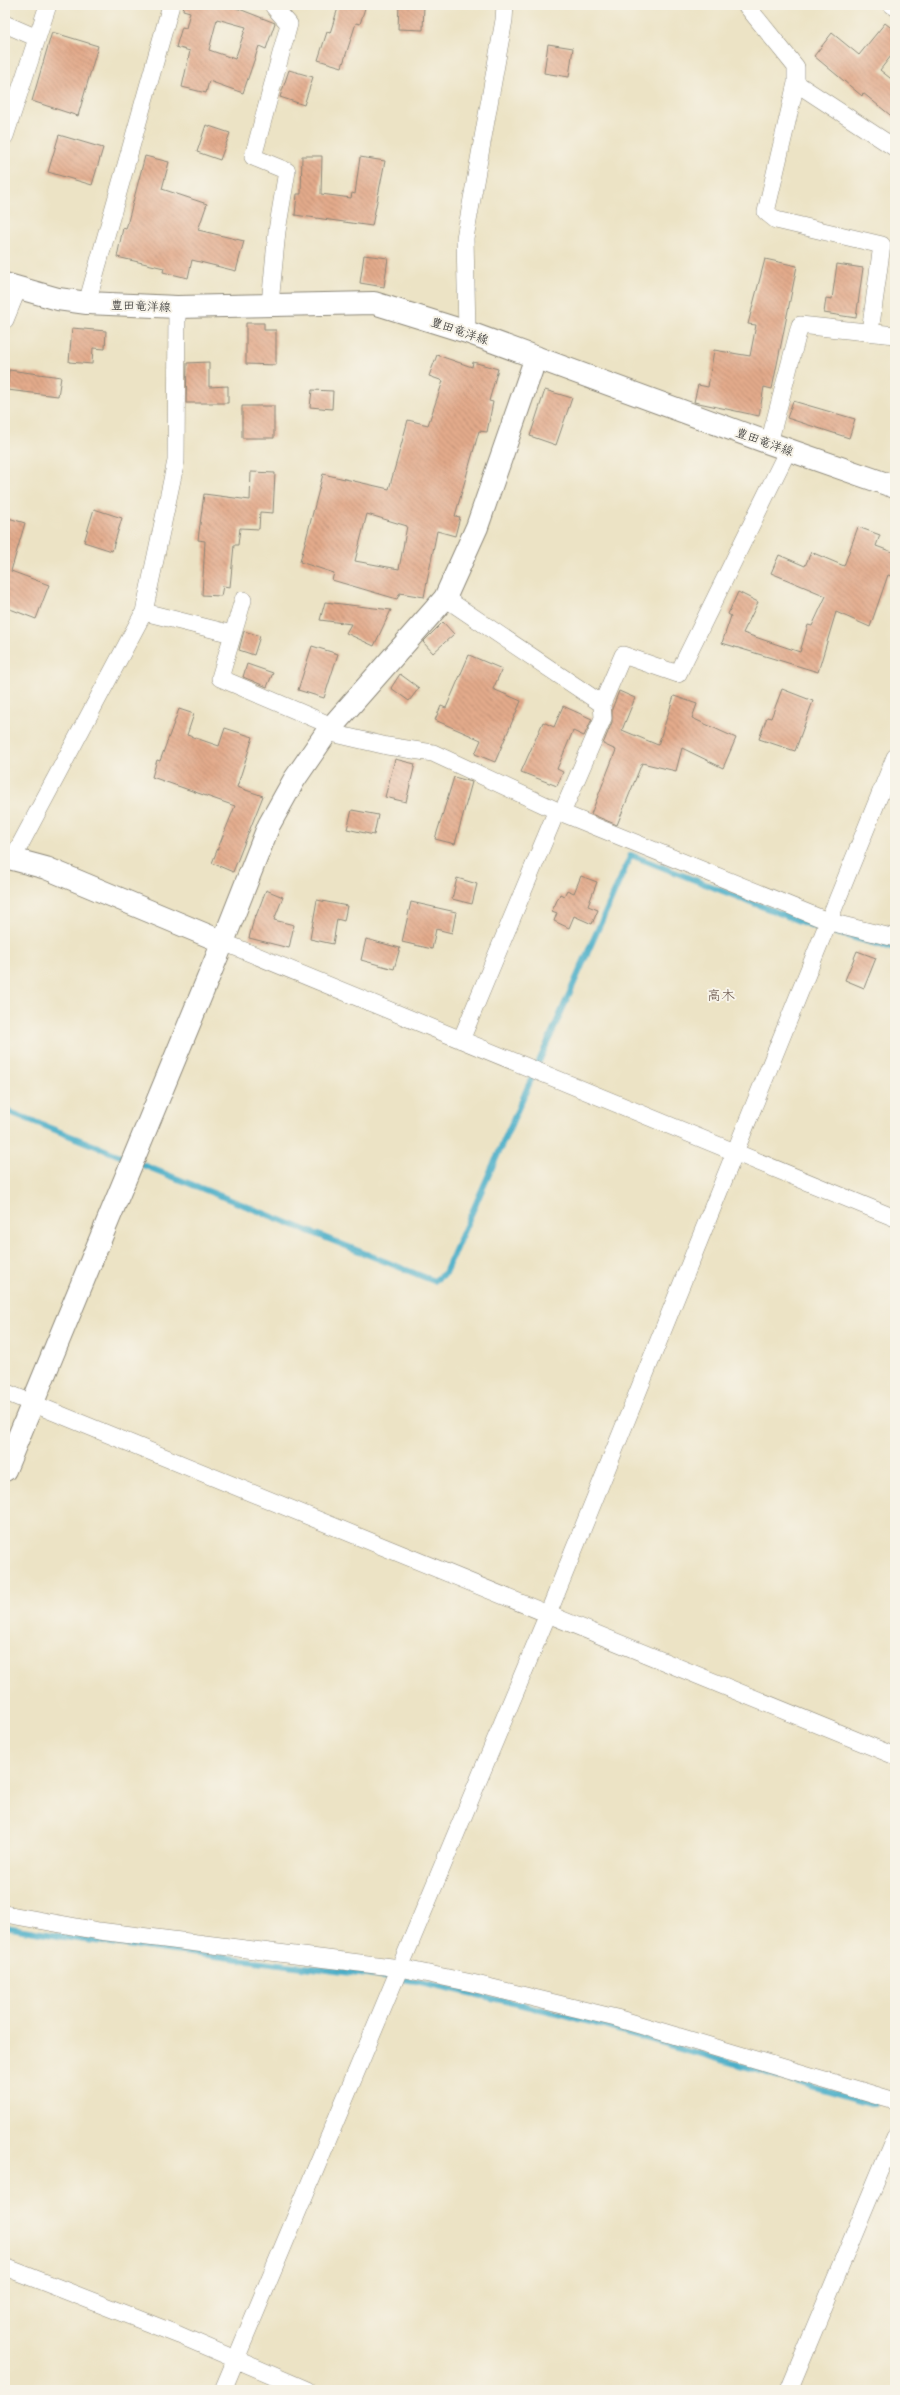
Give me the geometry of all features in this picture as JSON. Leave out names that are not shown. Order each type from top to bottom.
[{"type":"street","points":[[5,136],[48,5]]},
{"type":"street","points":[[87,303],[171,5]]},
{"type":"street","points":[[270,304],[277,231],[287,171],[253,157],[289,24],[275,5]]},
{"type":"street","points":[[467,332],[465,238],[504,20],[505,5]]},
{"type":"street","points":[[746,5],[796,67],[796,83],[766,212],[776,220],[882,245],[870,332]]},
{"type":"street","points":[[5,24],[38,38]]},
{"type":"street","points":[[796,83],[895,148]]},
{"type":"street","points":[[5,320],[11,286]]},
{"type":"street","name":"豊田竜洋線","points":[[11,286],[58,299],[87,303],[178,307],[374,303],[467,332],[779,447],[895,487]]},
{"type":"street","points":[[178,307],[176,461],[144,612],[9,858],[46,868],[895,1218]]},
{"type":"street","points":[[462,1040],[560,812],[603,718],[602,704],[623,655],[678,674],[779,447],[800,325],[895,335]]},
{"type":"street","points":[[5,1470],[223,942],[269,824],[294,780],[329,729],[445,598],[477,527],[536,357]]},
{"type":"street","points":[[445,598],[602,704]]},
{"type":"street","points":[[243,600],[220,678],[329,729],[387,746],[433,753],[560,812],[830,922],[895,938]]},
{"type":"street","points":[[144,612],[232,634]]},
{"type":"street","points":[[223,2390],[548,1614],[830,922],[895,757]]},
{"type":"street","points":[[5,1392],[895,1756]]},
{"type":"street","points":[[5,1914],[99,1931],[400,1968],[472,1983],[616,2018],[895,2101]]},
{"type":"street","points":[[789,2390],[895,2136]]},
{"type":"street","points":[[5,2267],[179,2335],[307,2390]]},
{"type":"building","points":[[184,5],[229,5],[275,23],[266,49],[259,46],[243,93],[209,81],[206,93],[182,87],[190,51],[176,47],[182,27],[186,28],[190,12],[183,10]],"holes":[[[217,19],[246,27],[235,59],[209,50]]]},
{"type":"building","points":[[339,5],[366,5],[360,24],[356,23],[342,67],[318,60],[327,32],[330,33]]},
{"type":"building","points":[[399,5],[424,5],[423,30],[398,29]]},
{"type":"building","points":[[885,23],[895,31],[895,51],[880,70],[895,82],[895,119],[863,93],[862,96],[814,56],[832,33],[859,55]]},
{"type":"building","points":[[52,32],[98,46],[78,116],[32,101]]},
{"type":"building","points":[[548,44],[573,48],[569,77],[544,73]]},
{"type":"building","points":[[289,70],[313,77],[304,105],[280,97]]},
{"type":"building","points":[[206,125],[230,133],[220,160],[197,152]]},
{"type":"building","points":[[59,135],[103,148],[92,185],[48,172]]},
{"type":"building","points":[[145,156],[169,162],[162,189],[207,204],[198,230],[244,241],[236,271],[192,260],[188,278],[163,272],[164,268],[117,257],[123,228],[126,229]]},
{"type":"building","points":[[302,156],[322,156],[321,194],[351,198],[352,193],[355,194],[360,157],[385,161],[372,226],[295,215],[297,194],[301,194]]},
{"type":"building","points":[[364,255],[388,258],[384,287],[360,283]]},
{"type":"building","points":[[765,259],[797,266],[772,389],[764,387],[759,416],[694,402],[698,385],[708,387],[714,350],[750,356],[756,325],[748,324]]},
{"type":"building","points":[[837,264],[863,268],[856,318],[824,313],[826,298],[832,299]]},
{"type":"building","points":[[246,323],[264,323],[264,330],[276,330],[276,365],[246,364]]},
{"type":"building","points":[[72,328],[106,331],[105,349],[93,348],[92,364],[69,362]]},
{"type":"building","points":[[437,355],[472,367],[473,362],[498,369],[489,401],[493,402],[487,432],[479,431],[455,516],[460,517],[455,536],[437,531],[424,597],[400,593],[397,599],[332,580],[334,573],[300,562],[323,474],[389,489],[408,420],[428,425],[443,381],[429,376]],"holes":[[[367,514],[407,526],[399,569],[355,561]]]},
{"type":"building","points":[[209,362],[209,387],[228,386],[228,403],[186,403],[187,363]]},
{"type":"building","points":[[9,370],[61,377],[58,396],[7,390]]},
{"type":"building","points":[[312,390],[333,391],[332,409],[310,407]]},
{"type":"building","points":[[545,390],[572,398],[556,445],[530,436]]},
{"type":"building","points":[[793,401],[855,419],[849,438],[787,418]]},
{"type":"building","points":[[242,406],[274,406],[274,438],[242,438]]},
{"type":"building","points":[[251,472],[275,473],[273,513],[260,512],[259,529],[240,528],[238,545],[234,545],[230,587],[223,586],[221,596],[202,595],[205,541],[198,540],[204,494],[250,500]]},
{"type":"building","points":[[94,509],[122,518],[112,551],[84,542]]},
{"type":"building","points":[[5,517],[25,523],[11,571],[49,585],[36,619],[5,607]]},
{"type":"building","points":[[858,527],[880,535],[876,546],[895,553],[895,577],[888,575],[870,627],[836,612],[818,672],[722,643],[731,616],[728,614],[738,592],[758,602],[743,633],[800,652],[808,625],[812,626],[826,596],[771,573],[779,555],[805,566],[811,552],[844,566]]},
{"type":"building","points":[[325,602],[391,610],[374,646],[346,633],[351,624],[320,620]]},
{"type":"building","points":[[443,622],[454,634],[433,653],[423,642]]},
{"type":"building","points":[[244,631],[260,636],[254,655],[239,650]]},
{"type":"building","points":[[312,646],[338,654],[324,698],[298,690]]},
{"type":"building","points":[[469,655],[502,669],[493,689],[521,701],[495,762],[475,754],[481,740],[435,720],[441,706],[446,708]]},
{"type":"building","points":[[247,664],[273,673],[267,687],[243,677]]},
{"type":"building","points":[[400,674],[419,688],[409,701],[391,688]]},
{"type":"building","points":[[782,689],[813,701],[795,751],[759,739],[767,717],[771,718]]},
{"type":"building","points":[[619,691],[635,698],[622,730],[658,745],[674,696],[697,704],[692,718],[736,738],[723,768],[682,748],[676,771],[642,763],[617,825],[591,814],[616,750],[603,744],[612,722],[612,709]]},
{"type":"building","points":[[563,706],[592,719],[584,736],[573,731],[557,769],[563,772],[557,786],[521,772],[543,722],[554,727]]},
{"type":"building","points":[[179,709],[194,714],[187,735],[219,746],[225,728],[253,737],[237,787],[263,796],[233,872],[212,863],[235,806],[152,777],[157,760],[160,761]]},
{"type":"building","points":[[395,759],[415,764],[406,802],[385,797]]},
{"type":"building","points":[[454,777],[472,782],[455,844],[435,839]]},
{"type":"building","points":[[352,810],[378,815],[374,835],[347,829]]},
{"type":"building","points":[[581,876],[597,882],[588,906],[598,910],[592,924],[574,916],[569,928],[554,921],[557,913],[552,911],[560,894],[564,896],[567,890],[574,893]]},
{"type":"building","points":[[457,878],[477,884],[472,904],[452,899]]},
{"type":"building","points":[[266,890],[283,897],[274,920],[294,925],[289,948],[249,938],[255,915],[256,916]]},
{"type":"building","points":[[317,900],[347,906],[344,921],[337,919],[333,944],[310,939]]},
{"type":"building","points":[[411,902],[456,912],[452,933],[436,929],[432,949],[402,942]]},
{"type":"building","points":[[366,939],[400,948],[394,969],[361,960]]},
{"type":"building","points":[[857,951],[876,958],[864,988],[845,980]]},
{"type":"waterway","points":[[5,1110],[434,1281],[445,1273],[631,855],[812,926],[895,949]]},
{"type":"waterway","points":[[5,1927],[70,1938],[416,1981],[562,2014],[874,2104]]},
{"type":"district","name":"高木","points":[[721,994]]}]
